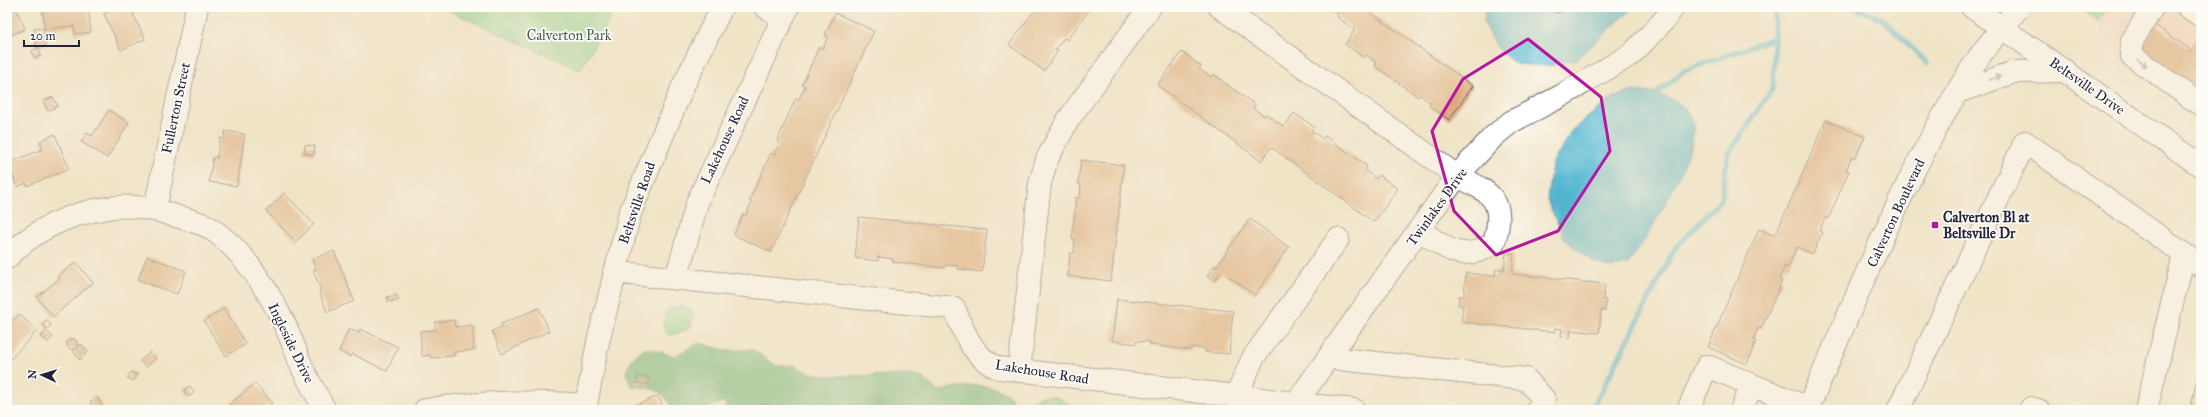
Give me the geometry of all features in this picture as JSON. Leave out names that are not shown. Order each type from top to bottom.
[{"type":"street","name":"Fullerton Street","points":[[155,209],[197,7]]},
{"type":"street","name":"Beltsville Road","points":[[585,408],[614,272],[630,213],[684,84],[722,7]]},
{"type":"street","points":[[1020,371],[1040,183],[1047,159],[1068,120],[1150,7]]},
{"type":"street","points":[[1220,7],[1457,176],[1484,189],[1496,202],[1499,225],[1494,242],[1480,252],[1463,254],[1447,249],[1420,230]]},
{"type":"street","name":"Twinlakes Drive","points":[[1296,404],[1330,358],[1457,176],[1494,136],[1511,122],[1561,96],[1632,54],[1666,18],[1673,7]]},
{"type":"street","name":"Beltsville Drive","points":[[1972,7],[2003,27],[2201,166]]},
{"type":"street","points":[[2003,27],[2010,7]]},
{"type":"street","name":"Calverton Boulevard","points":[[1807,409],[1903,194],[1936,129],[1980,56],[2019,7]]},
{"type":"street","points":[[2153,7],[2132,40],[2132,56],[2201,105]]},
{"type":"street","points":[[2188,7],[2201,16]]},
{"type":"street","name":"Lakehouse Road","points":[[676,279],[697,203],[778,10]]},
{"type":"street","points":[[1958,92],[2014,72],[2066,71]]},
{"type":"street","points":[[1898,410],[2025,142],[2192,261],[2146,410]]},
{"type":"street","name":"Ingleside Drive","points":[[7,258],[15,250],[41,231],[60,221],[93,210],[118,206],[155,209],[208,227],[229,242],[250,266],[281,317],[302,368],[325,410]]},
{"type":"street","points":[[1236,397],[1253,358],[1338,239]]},
{"type":"street","name":"Lakehouse Road","points":[[614,272],[954,308],[965,334],[981,359],[998,368],[1354,410]]},
{"type":"street","points":[[1330,358],[1526,379],[1544,399],[1537,410]]},
{"type":"street","points":[[1688,410],[1707,366],[1807,409]]},
{"type":"street","points":[[1741,410],[1752,385]]},
{"type":"street","points":[[425,410],[496,402],[540,402],[585,408]]},
{"type":"street","points":[[2031,410],[2038,410]]},
{"type":"highlighted area","points":[[1528,39],[1601,97],[1610,151],[1558,231],[1496,255],[1454,211],[1432,131],[1463,79]]},
{"type":"shaded area","points":[[2107,7],[2201,7],[2201,117],[2108,47],[2098,21]]},
{"type":"green space","name":"Calverton Park","points":[[441,7],[617,7],[580,70]]},
{"type":"green space","points":[[2079,7],[2107,7],[2098,21]]},
{"type":"green space","points":[[683,306],[692,310],[694,315],[690,328],[670,336],[664,329],[666,312],[670,308]]},
{"type":"green space","points":[[699,343],[728,351],[752,349],[777,366],[794,365],[807,372],[826,376],[910,375],[923,378],[938,392],[972,386],[990,387],[1007,394],[1018,407],[1025,405],[1039,397],[1049,395],[1063,400],[1079,410],[727,410],[724,401],[704,410],[672,410],[665,397],[656,390],[631,386],[626,372],[632,359],[640,351],[648,348],[674,356]]},
{"type":"water","points":[[1485,7],[1634,7],[1577,59],[1547,66],[1515,64],[1498,49],[1484,23]]},
{"type":"water","points":[[1633,91],[1660,95],[1669,98],[1683,107],[1689,114],[1693,123],[1693,135],[1689,152],[1681,173],[1658,217],[1636,253],[1628,264],[1609,268],[1592,261],[1565,240],[1547,200],[1552,164],[1572,130],[1612,98]]},
{"type":"building","points":[[42,7],[88,7],[91,32],[75,34],[74,26],[45,29]]},
{"type":"building","points":[[120,7],[130,7],[145,39],[121,50],[104,14]]},
{"type":"building","points":[[1037,7],[1091,7],[1067,40],[1064,38],[1055,50],[1058,51],[1044,71],[1009,45]]},
{"type":"building","points":[[1328,7],[1374,7],[1370,12],[1473,86],[1449,120],[1429,106],[1431,103],[1420,95],[1418,97],[1375,66],[1377,63],[1366,55],[1364,58],[1345,44],[1355,30],[1337,17],[1338,14]]},
{"type":"building","points":[[1547,7],[1568,7],[1565,11],[1556,13]]},
{"type":"building","points":[[16,8],[25,29],[7,37],[7,12]]},
{"type":"building","points":[[835,13],[874,31],[771,252],[734,235],[743,214],[746,215],[752,202],[749,201],[771,153],[774,155],[780,142],[777,141],[796,98],[799,99],[805,86],[802,85],[819,47],[823,49],[828,36],[825,35]]},
{"type":"building","points":[[2155,25],[2192,51],[2196,46],[2201,50],[2201,92],[2138,49]]},
{"type":"building","points":[[43,28],[46,46],[36,47],[34,29]]},
{"type":"building","points":[[39,48],[41,56],[34,58],[32,50]]},
{"type":"building","points":[[1182,52],[1201,66],[1199,69],[1211,77],[1213,74],[1255,105],[1253,108],[1264,116],[1266,114],[1284,127],[1294,113],[1314,127],[1311,130],[1323,139],[1325,136],[1367,166],[1365,170],[1376,179],[1379,175],[1398,189],[1374,222],[1271,147],[1261,161],[1157,85]]},
{"type":"building","points":[[53,97],[58,106],[48,111],[43,101]]},
{"type":"building","points":[[109,110],[129,123],[107,158],[81,142],[87,133],[92,136]]},
{"type":"building","points":[[1826,120],[1865,137],[1855,158],[1852,156],[1846,170],[1849,171],[1828,219],[1825,218],[1819,231],[1822,232],[1813,254],[1797,247],[1788,268],[1785,266],[1779,279],[1782,281],[1761,329],[1758,328],[1753,340],[1756,341],[1747,364],[1708,347],[1759,229],[1775,236]]},
{"type":"building","points":[[225,131],[245,134],[237,186],[209,182],[213,157],[217,158],[220,138],[224,139]]},
{"type":"building","points":[[55,134],[69,169],[27,186],[26,183],[17,187],[8,163],[43,149],[40,141]]},
{"type":"building","points":[[305,145],[315,146],[314,155],[304,153]]},
{"type":"building","points":[[1081,160],[1124,165],[1111,281],[1068,276],[1070,253],[1074,253],[1075,239],[1072,239],[1076,198],[1080,198],[1081,184],[1078,184]]},
{"type":"building","points":[[284,193],[314,224],[296,242],[266,211]]},
{"type":"building","points":[[859,217],[987,230],[982,272],[958,269],[959,266],[945,265],[945,268],[893,262],[893,259],[878,257],[878,261],[855,258]]},
{"type":"building","points":[[1250,219],[1289,247],[1255,295],[1222,272],[1214,281],[1207,276],[1214,266],[1216,267]]},
{"type":"building","points":[[334,251],[354,301],[327,312],[319,291],[321,290],[313,270],[316,269],[312,259]]},
{"type":"building","points":[[1506,253],[1514,254],[1512,274],[1605,284],[1603,300],[1606,300],[1605,311],[1601,310],[1599,333],[1571,330],[1570,338],[1561,337],[1562,329],[1555,328],[1555,332],[1461,322],[1463,306],[1458,305],[1459,296],[1464,296],[1466,273],[1495,276],[1496,269],[1504,270]]},
{"type":"building","points":[[147,256],[186,271],[177,294],[138,280]]},
{"type":"building","points":[[76,262],[93,283],[53,317],[37,297],[60,278],[58,276]]},
{"type":"building","points":[[397,295],[399,300],[388,302],[387,297]]},
{"type":"building","points":[[1117,299],[1233,311],[1229,354],[1205,352],[1206,349],[1191,347],[1191,350],[1150,345],[1150,342],[1136,341],[1136,344],[1112,341]]},
{"type":"building","points":[[224,308],[246,344],[226,356],[204,321]]},
{"type":"building","points":[[539,308],[549,331],[502,354],[492,331],[502,327],[501,324]]},
{"type":"building","points":[[19,314],[37,331],[7,363],[7,327]]},
{"type":"building","points":[[47,320],[51,326],[47,329],[42,323]]},
{"type":"building","points":[[454,320],[455,327],[472,325],[474,350],[454,352],[454,356],[431,358],[430,355],[422,356],[420,331],[436,330],[435,322]]},
{"type":"building","points":[[349,329],[359,333],[360,329],[398,347],[387,371],[352,354],[351,357],[339,351]]},
{"type":"building","points":[[46,331],[53,337],[48,342],[41,336]]},
{"type":"building","points":[[72,338],[76,340],[78,344],[76,348],[72,350],[68,348],[66,344],[68,340]]},
{"type":"building","points":[[81,344],[88,352],[80,360],[73,351]]},
{"type":"building","points":[[150,352],[156,358],[147,367],[140,361]]},
{"type":"building","points":[[2200,366],[2201,410],[2190,410]]},
{"type":"building","points":[[131,372],[137,374],[134,381],[127,378]]},
{"type":"building","points":[[637,376],[649,377],[648,384],[637,383]]},
{"type":"building","points":[[255,383],[272,403],[263,410],[223,410]]},
{"type":"building","points":[[190,386],[194,393],[188,397],[184,390]]},
{"type":"building","points":[[658,396],[664,410],[632,410],[631,407]]},
{"type":"building","points":[[97,397],[103,407],[99,410],[95,410],[90,402]]},
{"type":"building","points":[[763,404],[771,405],[771,410],[763,410]]},
{"type":"building","points":[[955,406],[966,407],[966,410],[955,410]]},
{"type":"building","points":[[899,407],[906,408],[906,410],[898,410]]},
{"type":"building","points":[[967,408],[979,409],[979,410],[967,410]]},
{"type":"waterway","points":[[1592,410],[1675,248],[1721,200],[1728,155],[1773,88],[1775,7]]},
{"type":"waterway","points":[[1854,7],[1884,20],[1927,63]]},
{"type":"waterway","points":[[1657,93],[1684,71],[1774,38]]},
{"type":"place","name":"Calverton Bl at Beltsville Dr","points":[[1935,225]]}]
